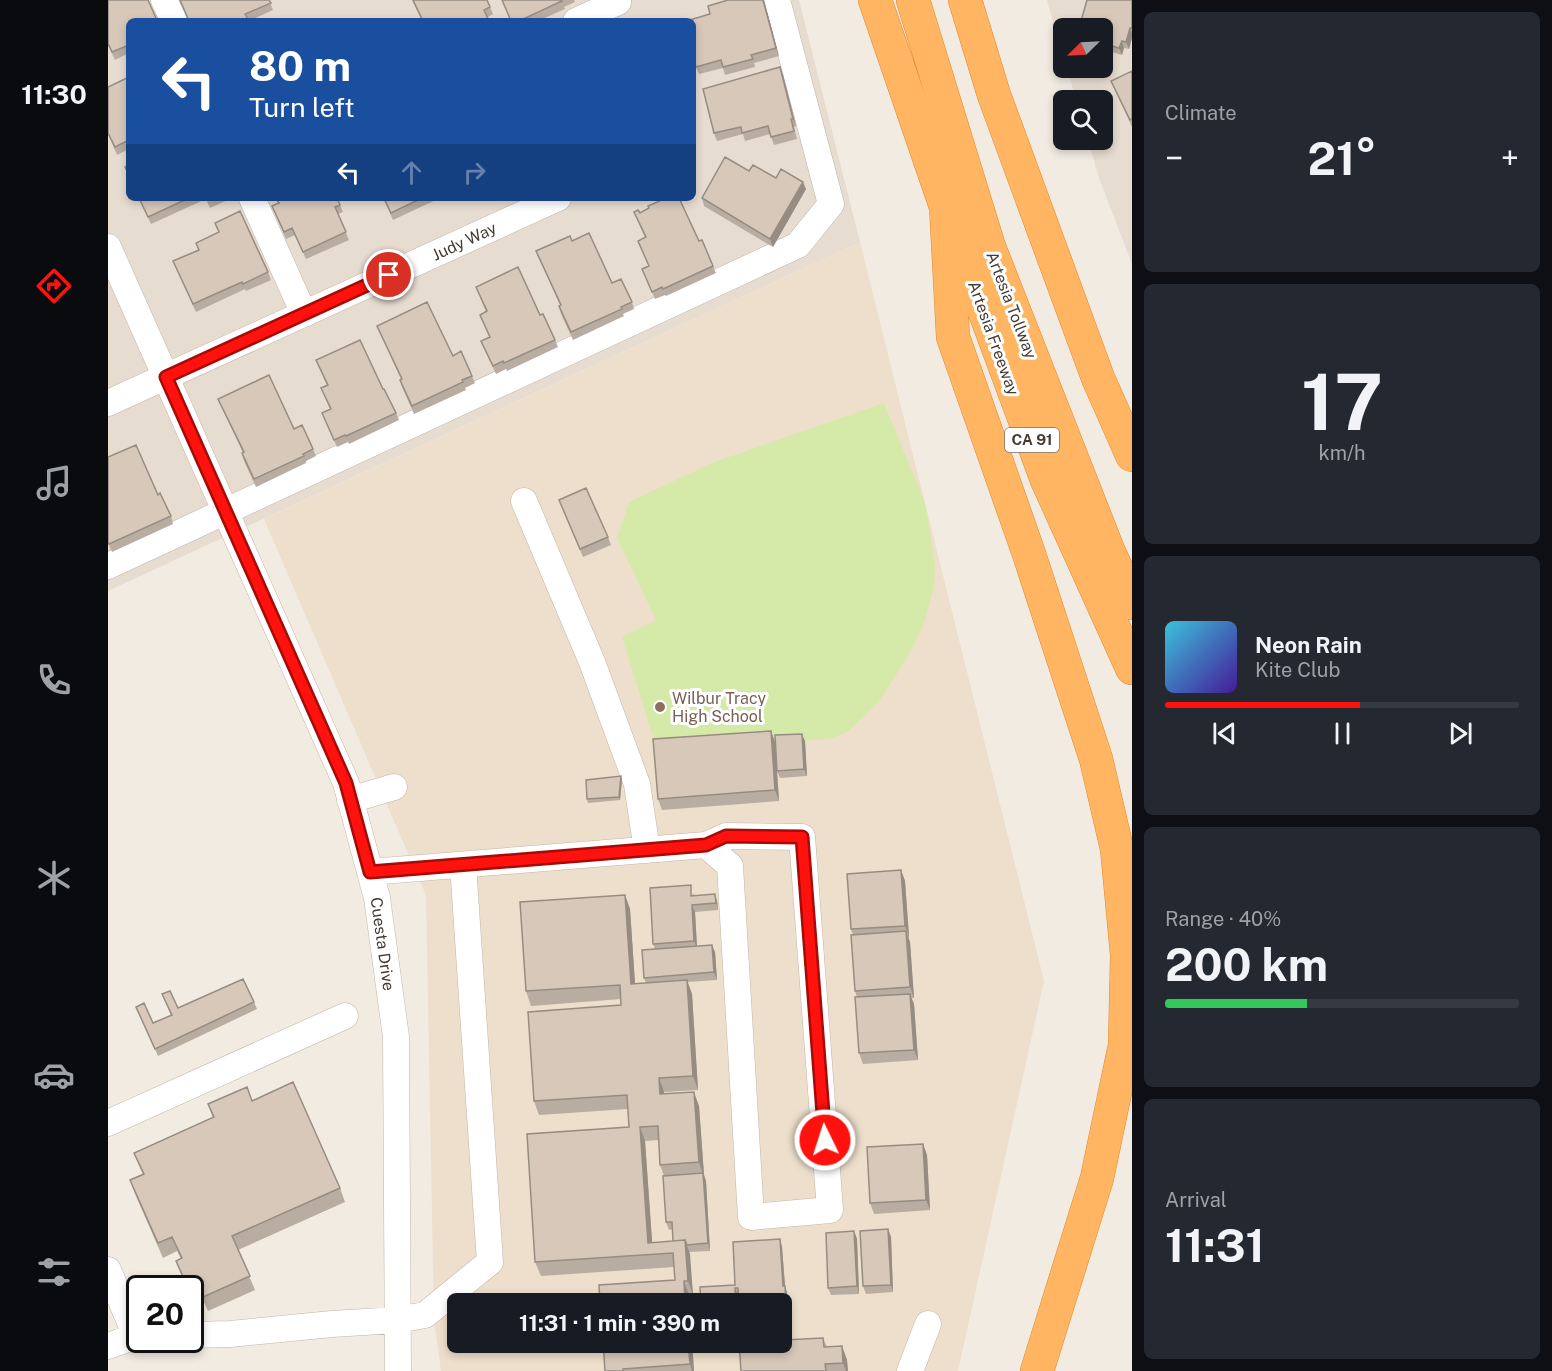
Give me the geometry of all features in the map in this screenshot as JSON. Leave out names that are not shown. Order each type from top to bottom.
[{"type":"highway","name":"Artesia Freeway","points":[[875,0],[945,207],[1047,480],[1132,668]]},
{"type":"highway","name":"Artesia Tollway","points":[[913,0],[989,248],[1108,550],[1132,603]]},
{"type":"highway","name":"Artesia Tollway","points":[[930,0],[1009,256],[1132,553]]},
{"type":"highway","points":[[965,0],[994,95],[1098,378],[1132,455]]},
{"type":"highway","points":[[945,207],[952,337],[1029,554],[1096,759],[1117,849],[1127,955],[1125,1045],[1097,1178],[1036,1371]]},
{"type":"highway","points":[[1098,378],[1132,421]]},
{"type":"street","points":[[164,0],[173,18]]},
{"type":"street","points":[[108,566],[798,245],[831,204],[777,0]]},
{"type":"street","points":[[586,18],[619,8]]},
{"type":"street","points":[[253,201],[304,314]]},
{"type":"street","name":"Judy Way","points":[[108,403],[551,201]]},
{"type":"street","name":"Cuesta Drive","points":[[108,248],[346,783],[377,898],[396,1037],[398,1371]]},
{"type":"street","points":[[524,501],[592,662],[637,784],[647,850]]},
{"type":"street","points":[[350,800],[394,787]]},
{"type":"street","points":[[370,872],[706,845],[726,836],[802,837],[830,1210],[751,1217],[730,866],[706,845]]},
{"type":"street","points":[[204,1335],[396,1320],[425,1315],[490,1262],[463,865]]},
{"type":"street","points":[[108,1123],[345,1016]]},
{"type":"street","points":[[108,1270],[126,1310]]},
{"type":"street","points":[[910,1371],[928,1324]]},
{"type":"street","points":[[108,1346],[126,1340]]},
{"type":"shaded area","points":[[108,0],[799,0],[860,242],[108,591]]},
{"type":"shaded area","points":[[1047,0],[1132,0],[1132,264],[1099,178],[1091,150],[1113,150],[1113,90],[1073,90],[1070,78],[1113,78],[1113,18],[1053,18],[1053,21]]},
{"type":"shaded area","name":"Wilbur Tracy High School","points":[[860,242],[1044,981],[958,1371],[441,1371],[434,1320],[426,895],[264,519]]},
{"type":"green space","points":[[884,403],[925,503],[935,563],[934,587],[923,626],[907,658],[879,701],[847,732],[829,739],[657,750],[622,637],[656,620],[617,538],[629,502],[712,463]]},
{"type":"building","points":[[108,0],[148,0],[156,18],[126,18],[126,46],[112,52],[108,43]]},
{"type":"building","points":[[180,0],[269,0],[271,3],[245,14],[247,18],[188,18]]},
{"type":"building","points":[[413,0],[487,0],[490,7],[484,10],[488,18],[422,18]]},
{"type":"building","points":[[502,0],[562,1],[525,18],[510,18]]},
{"type":"building","points":[[728,0],[763,0],[776,48],[751,55],[753,59],[723,67],[721,60],[696,67],[696,18],[710,14],[708,6]]},
{"type":"building","points":[[1087,0],[1132,0],[1132,28],[1130,28],[1126,42],[1122,41],[1119,48],[1113,46],[1113,18],[1082,18]]},
{"type":"building","points":[[780,67],[794,131],[771,137],[768,126],[742,133],[741,127],[714,133],[703,89]]},
{"type":"building","points":[[1132,71],[1132,119],[1130,120],[1111,81]]},
{"type":"building","points":[[126,78],[126,142],[115,147],[108,133],[108,87]]},
{"type":"building","points":[[725,157],[749,171],[753,165],[776,178],[781,169],[803,182],[770,239],[702,198]]},
{"type":"building","points":[[140,201],[183,201],[148,217]]},
{"type":"building","points":[[278,201],[338,201],[340,205],[335,207],[346,232],[303,252],[292,228],[284,232],[272,206],[279,203]]},
{"type":"building","points":[[385,201],[416,201],[391,213]]},
{"type":"building","points":[[659,201],[680,201],[699,241],[702,240],[713,266],[652,292],[642,269],[649,266],[638,241],[646,237],[634,212],[638,210],[640,213],[649,208],[648,206]]},
{"type":"building","points":[[240,211],[268,272],[193,304],[173,261],[199,250],[196,243],[219,232],[215,223]]},
{"type":"building","points":[[589,233],[612,283],[621,279],[632,302],[621,307],[622,309],[571,332],[536,251],[570,236],[572,241]]},
{"type":"building","points":[[518,267],[540,315],[543,314],[555,340],[493,366],[481,341],[490,337],[480,315],[487,311],[476,287]]},
{"type":"building","points":[[427,302],[453,356],[461,351],[472,376],[412,406],[377,326]]},
{"type":"building","points":[[360,340],[396,413],[334,440],[322,413],[331,409],[321,388],[328,385],[316,360]]},
{"type":"building","points":[[269,375],[294,429],[302,425],[313,449],[303,454],[304,456],[254,479],[242,453],[244,452],[218,399]]},
{"type":"building","points":[[136,445],[158,495],[160,493],[171,516],[109,544],[108,457]]},
{"type":"building","points":[[586,488],[608,537],[580,549],[559,500]]},
{"type":"building","points":[[771,731],[775,790],[658,799],[653,739]]},
{"type":"building","points":[[802,734],[804,769],[777,771],[775,735]]},
{"type":"building","points":[[621,776],[619,797],[587,799],[586,780]]},
{"type":"building","points":[[901,870],[905,926],[851,929],[847,874]]},
{"type":"building","points":[[691,885],[691,896],[715,894],[716,903],[692,905],[694,941],[653,944],[650,888]]},
{"type":"building","points":[[625,895],[631,984],[687,980],[693,1076],[659,1078],[660,1094],[694,1092],[699,1162],[660,1165],[658,1126],[640,1127],[648,1243],[685,1240],[688,1281],[684,1281],[685,1293],[599,1293],[599,1285],[675,1280],[673,1253],[535,1262],[527,1134],[629,1127],[627,1095],[534,1101],[528,1012],[621,1005],[620,985],[526,991],[520,902]]},
{"type":"building","points":[[906,931],[910,987],[855,991],[851,935]]},
{"type":"building","points":[[712,945],[714,972],[644,978],[642,950]]},
{"type":"building","points":[[243,979],[254,1002],[155,1049],[136,1007],[144,1003],[153,1023],[172,1015],[162,994],[170,991],[178,1008]]},
{"type":"building","points":[[910,994],[914,1050],[859,1053],[855,997]]},
{"type":"building","points":[[293,1082],[340,1188],[232,1236],[250,1276],[204,1297],[204,1275],[182,1275],[176,1261],[182,1258],[172,1237],[158,1243],[130,1180],[144,1174],[134,1153],[214,1117],[208,1104],[247,1087],[252,1101]]},
{"type":"building","points":[[923,1144],[926,1200],[870,1203],[867,1147]]},
{"type":"building","points":[[703,1173],[708,1243],[687,1245],[685,1240],[673,1241],[672,1222],[666,1222],[663,1176]]},
{"type":"building","points":[[888,1229],[891,1285],[863,1286],[860,1231]]},
{"type":"building","points":[[854,1231],[857,1286],[828,1288],[826,1233]]},
{"type":"building","points":[[780,1239],[785,1293],[738,1293],[738,1288],[735,1288],[735,1293],[700,1293],[700,1287],[735,1285],[733,1242]]},
{"type":"building","points":[[823,1338],[824,1347],[842,1346],[843,1363],[825,1364],[826,1371],[741,1371],[740,1353],[792,1353],[792,1340]]},
{"type":"building","points":[[604,1353],[689,1353],[690,1364],[605,1371]]},
{"type":"place","name":"Wilbur Tracy High School","points":[[660,707]]},
{"type":"route","points":[[389,275],[166,377],[346,783],[370,872],[706,845],[726,836],[802,837],[825,1140]]}]
